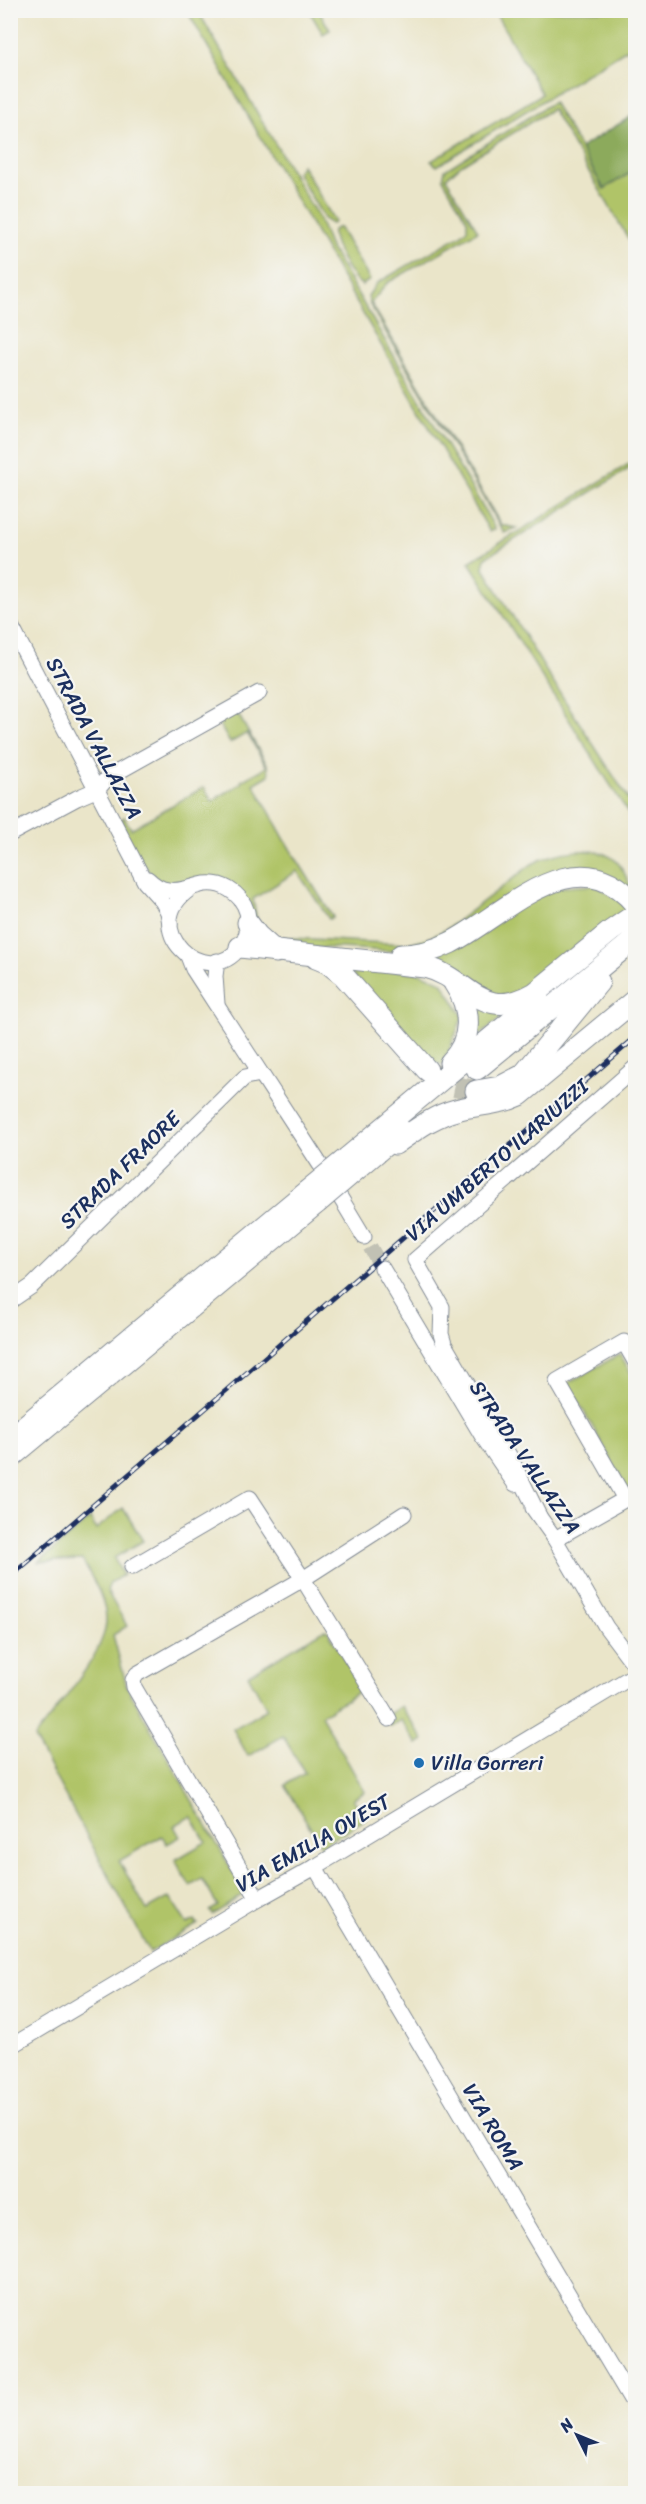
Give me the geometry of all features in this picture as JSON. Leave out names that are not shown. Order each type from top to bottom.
[{"type":"highway","points":[[306,955],[343,952],[404,955],[427,952],[456,940],[548,882],[576,877],[598,880],[619,890],[636,905]]},
{"type":"highway","points":[[240,947],[420,966],[438,971],[490,1003],[510,1003],[526,998],[539,990],[611,931],[636,916]]},
{"type":"highway","points":[[375,1136],[636,916]]},
{"type":"highway","points":[[248,923],[257,935],[276,952]]},
{"type":"highway","points":[[476,1091],[500,1087],[523,1075],[583,999],[623,955],[632,940]]},
{"type":"highway","points":[[10,1438],[632,940]]},
{"type":"highway","points":[[306,955],[317,958],[339,971],[427,1070]]},
{"type":"highway","points":[[352,1164],[389,1116],[448,1065],[463,1048],[468,1029],[468,1014],[454,982]]},
{"type":"highway","points":[[352,1164],[442,1115],[464,1108],[502,1102],[520,1095],[636,999]]},
{"type":"highway","points":[[10,1458],[312,1197]]},
{"type":"street","name":"STRADA VALLAZZA","points":[[10,624],[145,882],[165,906],[175,942],[188,956],[193,969],[321,1166]]},
{"type":"street","points":[[10,834],[98,789],[107,778],[259,693]]},
{"type":"street","name":"STRADA VALLAZZA","points":[[141,871],[153,883],[168,890],[190,889],[207,884],[225,887],[233,892],[244,906],[248,923]]},
{"type":"street","points":[[170,924],[175,903],[190,889]]},
{"type":"street","points":[[188,956],[207,962],[226,958],[240,947],[246,936],[248,923]]},
{"type":"street","name":"STRADA VALLAZZA","points":[[217,961],[215,976],[217,1004]]},
{"type":"street","name":"VIA UMBERTO ILARIUZZI","points":[[539,1516],[510,1457],[444,1344],[441,1334],[442,1307],[415,1260],[636,1067]]},
{"type":"street","name":"STRADA FRAORE","points":[[10,1301],[32,1286],[245,1077],[261,1074]]},
{"type":"street","points":[[340,1197],[367,1242]]},
{"type":"street","name":"STRADA VALLAZZA","points":[[382,1268],[481,1434],[555,1539],[634,1676]]},
{"type":"street","points":[[555,1539],[630,1496],[557,1381],[624,1342],[636,1363]]},
{"type":"street","points":[[132,1567],[250,1498],[389,1719]]},
{"type":"street","points":[[258,1899],[134,1687],[133,1680],[137,1674],[303,1579],[400,1516]]},
{"type":"street","name":"VIA EMILIA OVEST","points":[[10,2047],[634,1676]]},
{"type":"street","name":"VIA ROMA","points":[[315,1867],[636,2408]]},
{"type":"green space","points":[[187,11],[198,11],[318,217],[329,245],[488,516],[495,529],[490,532]]},
{"type":"green space","points":[[309,11],[319,11],[330,30],[323,34]]},
{"type":"green space","points":[[494,11],[635,11],[635,44],[437,166],[431,161],[542,94]]},
{"type":"green space","points":[[553,102],[604,189],[635,170],[635,250],[552,109],[461,165],[446,178],[478,231],[387,283],[371,303],[501,525],[516,528],[504,533],[370,305],[368,296],[377,283],[461,235],[467,229],[467,220],[443,179],[445,170]]},
{"type":"green space","points":[[635,114],[635,170],[604,189],[580,148]]},
{"type":"green space","points":[[302,165],[335,222],[332,224],[325,220],[300,178],[297,172]]},
{"type":"green space","points":[[339,227],[370,280],[362,285],[347,268],[338,251],[333,230]]},
{"type":"green space","points":[[635,460],[635,465],[485,558],[483,567],[551,679],[635,809],[635,824],[469,562]]},
{"type":"green space","points":[[235,709],[268,766],[269,775],[254,784],[289,847],[333,917],[329,919],[297,871],[253,899],[258,926],[273,937],[406,944],[431,937],[447,929],[532,864],[552,856],[576,851],[600,853],[618,863],[635,891],[635,896],[625,887],[610,879],[593,874],[570,873],[548,878],[527,887],[468,928],[447,940],[426,948],[394,951],[303,948],[281,946],[268,941],[259,934],[254,926],[242,896],[235,888],[218,880],[170,886],[151,874],[135,852],[121,820],[124,817],[131,829],[204,787],[212,801],[267,767],[247,733],[230,743],[216,719]]},
{"type":"green space","points":[[596,885],[631,909],[530,992],[500,999],[427,958],[547,888]]},
{"type":"green space","points":[[345,965],[420,973],[442,982],[463,1016],[443,1065],[437,1063],[431,1067]]},
{"type":"green space","points":[[471,1000],[513,1007],[475,1040]]},
{"type":"green space","points":[[620,1354],[635,1380],[635,1486],[628,1490],[568,1383]]},
{"type":"green space","points":[[123,1508],[143,1541],[114,1558],[123,1575],[110,1583],[107,1591],[127,1626],[113,1635],[127,1687],[245,1893],[213,1915],[210,1911],[218,1906],[202,1879],[190,1886],[175,1860],[206,1842],[191,1816],[174,1826],[180,1837],[167,1844],[162,1836],[119,1861],[147,1910],[170,1897],[187,1924],[195,1920],[198,1924],[150,1952],[34,1738],[89,1665],[104,1633],[106,1620],[101,1597],[82,1560],[39,1562],[90,1518],[96,1529]]},
{"type":"green space","points":[[324,1630],[328,1631],[362,1690],[321,1715],[365,1792],[353,1799],[366,1819],[321,1846],[285,1785],[305,1773],[283,1736],[248,1756],[233,1729],[267,1709],[248,1675]]},
{"type":"green space","points":[[401,1706],[424,1740],[417,1744],[401,1720],[391,1726],[383,1718]]},
{"type":"tunnel","points":[[428,1071],[452,1086],[476,1091]]},
{"type":"tunnel","points":[[370,1247],[382,1268]]},
{"type":"railway","points":[[10,1577],[636,1037]]},
{"type":"place","name":"Villa Gorreri","points":[[419,1763]]}]
